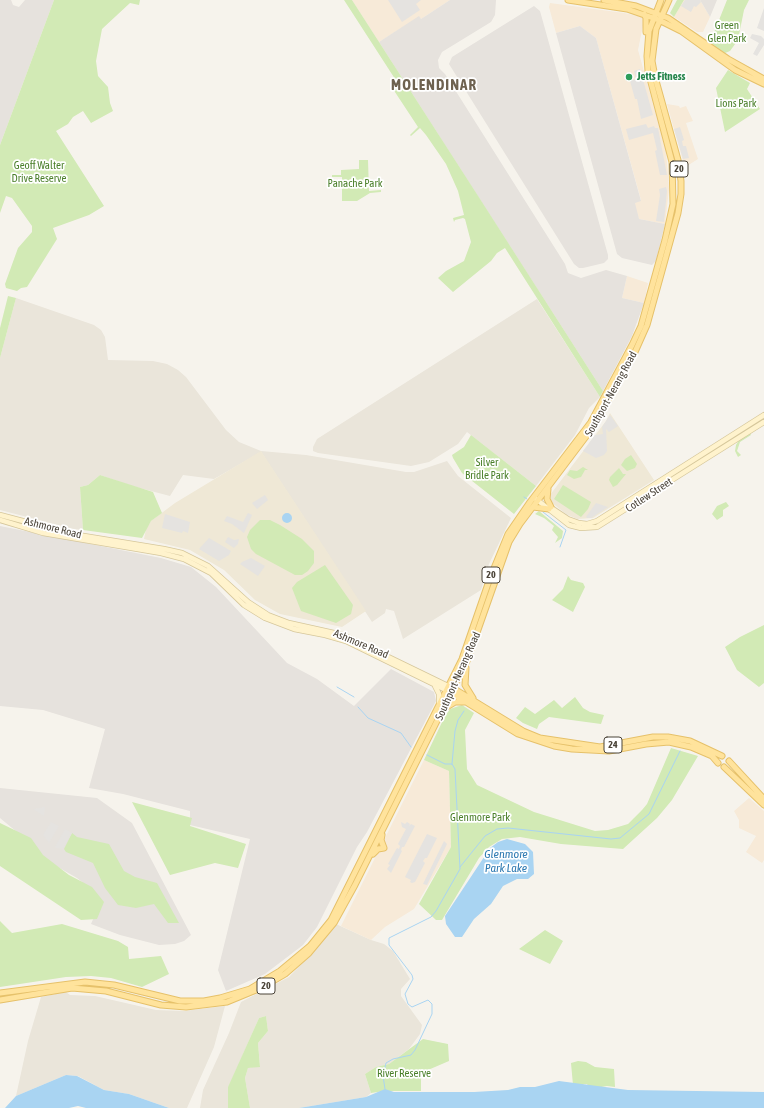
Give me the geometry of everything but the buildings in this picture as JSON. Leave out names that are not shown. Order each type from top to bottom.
[{"type":"main road","points":[[568,0],[623,8],[644,14],[654,15]]},
{"type":"main road","points":[[604,0],[638,6],[653,6],[660,1]]},
{"type":"main road","name":"Southport-Nerang Road","points":[[450,689],[452,679],[469,640],[501,549],[518,517],[551,483],[594,426],[638,344],[650,313],[678,213],[681,181],[678,160],[651,68],[652,48],[656,29],[660,17],[669,0]]},
{"type":"main road","points":[[668,18],[667,9],[672,0]]},
{"type":"main road","name":"Southport-Nerang Road","points":[[0,993],[66,983],[90,982],[114,985],[176,1000],[195,1001],[220,998],[241,993],[270,978],[301,955],[319,936],[330,920],[450,689],[467,661],[474,645],[506,550],[517,528],[533,507],[536,498],[591,422],[632,345],[645,312],[665,240],[673,204],[673,174],[668,141],[651,68],[647,41],[654,15],[660,1]]},
{"type":"main road","points":[[638,6],[654,15],[668,18],[728,62],[764,79]]},
{"type":"main road","points":[[644,14],[646,18],[647,41]]},
{"type":"main road","points":[[660,17],[673,27],[764,84]]},
{"type":"main road","points":[[656,29],[661,26],[673,27]]},
{"type":"main road","name":"Cotlew Street","points":[[536,498],[574,522],[587,524],[594,522],[764,414]]},
{"type":"main road","name":"Cotlew Street","points":[[550,508],[565,522],[576,527],[588,528],[601,525],[764,422]]},
{"type":"main road","points":[[533,507],[550,508],[547,495],[551,483]]},
{"type":"main road","name":"Ashmore Road","points":[[0,515],[72,534],[182,553],[208,566],[247,601],[268,615],[289,623],[343,635],[378,650],[437,684]]},
{"type":"main road","name":"Ashmore Road","points":[[0,520],[43,533],[161,553],[184,559],[211,573],[244,604],[265,618],[294,629],[346,641],[437,684],[475,700],[523,731],[540,738],[600,747],[668,737],[690,741],[722,756]]},
{"type":"main road","points":[[467,661],[465,685],[475,700]]},
{"type":"main road","points":[[452,679],[437,684],[441,707],[455,702],[466,702]]},
{"type":"main road","name":"Ashmore Road","points":[[450,689],[466,702],[518,734],[554,746],[572,750],[609,751],[646,744],[669,742],[691,747],[712,756],[718,763]]},
{"type":"main road","name":"Southport-Nerang Road","points":[[0,1000],[72,988],[106,991],[161,1005],[186,1007],[209,1005],[241,998],[276,980],[309,953],[334,923],[383,829],[441,707]]},
{"type":"main road","points":[[718,763],[718,759],[722,756]]},
{"type":"main road","name":"24","points":[[722,756],[727,757],[764,799]]},
{"type":"main road","points":[[724,767],[728,764],[729,760]]},
{"type":"main road","name":"24","points":[[718,763],[764,805]]},
{"type":"main road","points":[[367,860],[376,850],[384,848],[381,840],[383,829]]},
{"type":"shaded area","points":[[0,0],[11,0],[13,5],[19,7],[25,0],[54,0],[0,145]]},
{"type":"shaded area","points":[[352,0],[450,0],[421,19],[419,17],[379,42]]},
{"type":"shaded area","points":[[388,0],[421,0],[416,4],[420,10],[402,22]]},
{"type":"shaded area","points":[[450,0],[496,0],[495,15],[491,22],[442,52],[438,60],[439,68],[445,74],[565,264],[568,273],[581,278],[606,270],[627,276],[622,298],[644,303],[632,336],[603,391],[379,42],[419,16],[421,19]]},
{"type":"shaded area","points":[[684,0],[700,0],[710,17],[703,32],[697,32],[674,17]]},
{"type":"shaded area","points":[[685,0],[700,0],[701,2],[696,7],[694,6],[691,12],[681,6]]},
{"type":"shaded area","points":[[700,0],[717,0],[710,17],[703,5]]},
{"type":"shaded area","points":[[550,3],[624,13],[642,17],[644,20],[638,50],[666,151],[669,189],[665,224],[639,219],[634,203],[641,200],[596,38],[580,26],[556,33],[549,7]]},
{"type":"shaded area","points":[[534,6],[540,11],[608,255],[608,259],[604,263],[583,268],[579,268],[574,264],[449,64],[452,57]]},
{"type":"shaded area","points":[[764,8],[764,31],[757,28]]},
{"type":"shaded area","points":[[580,26],[596,38],[641,201],[635,203],[639,219],[665,224],[656,261],[652,265],[622,258],[617,254],[556,33]]},
{"type":"shaded area","points":[[752,34],[761,36],[764,39],[764,45],[757,56],[753,54],[759,43],[750,38]]},
{"type":"shaded area","points":[[640,69],[653,115],[641,119],[637,99],[635,99],[630,81],[636,79],[634,71]]},
{"type":"shaded area","points":[[667,104],[679,106],[680,108],[686,106],[693,121],[686,123],[698,159],[687,166],[683,161]]},
{"type":"shaded area","points":[[646,124],[648,128],[654,126],[655,128],[658,128],[667,175],[660,175],[653,133],[629,140],[626,129]]},
{"type":"shaded area","points":[[680,127],[684,140],[682,141],[683,146],[686,146],[689,158],[683,159],[674,129]]},
{"type":"shaded area","points":[[666,187],[667,191],[664,222],[656,221],[660,195],[659,189]]},
{"type":"shaded area","points":[[627,276],[648,283],[644,303],[622,298]]},
{"type":"shaded area","points":[[16,298],[94,325],[101,330],[105,337],[108,360],[153,361],[167,364],[178,370],[186,377],[226,430],[239,442],[261,451],[306,455],[406,472],[414,472],[447,461],[458,476],[511,518],[489,564],[481,590],[403,639],[394,611],[386,609],[385,613],[372,622],[261,452],[214,479],[183,475],[170,496],[132,486],[100,475],[88,485],[80,487],[83,530],[0,510],[0,358]]},
{"type":"shaded area","points":[[537,299],[600,397],[589,408],[575,435],[536,486],[467,432],[458,444],[429,462],[411,466],[318,453],[313,451],[313,447],[317,439]]},
{"type":"shaded area","points":[[610,413],[654,480],[593,518],[577,519],[566,514],[551,502],[550,495],[606,421]]},
{"type":"shaded area","points":[[610,415],[618,426],[609,432],[606,429],[607,451],[604,455],[596,458],[583,451],[595,435],[603,434],[602,427]]},
{"type":"shaded area","points":[[261,451],[366,611],[342,627],[280,614],[255,600],[224,570],[190,550],[144,539],[146,529],[151,521],[175,503]]},
{"type":"shaded area","points":[[265,495],[268,500],[257,509],[252,503]]},
{"type":"shaded area","points":[[596,503],[608,507],[591,518],[587,518],[586,517]]},
{"type":"shaded area","points":[[248,513],[252,515],[244,533],[232,524],[224,521],[227,516],[243,522]]},
{"type":"shaded area","points":[[165,514],[190,522],[188,533],[162,528]]},
{"type":"shaded area","points":[[0,526],[161,558],[191,567],[216,587],[287,663],[317,679],[354,706],[391,669],[434,692],[436,701],[367,832],[357,847],[317,927],[303,945],[265,974],[226,991],[218,970],[250,839],[190,825],[190,811],[123,794],[89,788],[105,729],[43,710],[0,706]]},
{"type":"shaded area","points":[[228,537],[234,540],[239,539],[238,544],[234,548],[225,542]]},
{"type":"shaded area","points":[[209,538],[231,551],[229,555],[219,561],[199,549]]},
{"type":"shaded area","points":[[251,558],[265,566],[258,576],[240,564]]},
{"type":"shaded area","points":[[424,760],[449,771],[451,847],[414,909],[385,927],[371,940],[341,926]]},
{"type":"shaded area","points":[[0,788],[97,798],[132,823],[191,935],[184,941],[175,944],[159,945],[120,935],[91,924],[101,901],[92,890],[77,878],[44,859],[29,842],[0,818]]},
{"type":"shaded area","points":[[749,798],[764,811],[764,860],[762,863],[746,852],[756,836],[739,828],[739,820],[734,811]]},
{"type":"shaded area","points":[[45,807],[44,816],[33,809]]},
{"type":"shaded area","points":[[51,822],[59,826],[49,843],[43,835]]},
{"type":"shaded area","points":[[401,822],[405,824],[407,822],[410,824],[409,826],[411,824],[415,826],[404,847],[402,847],[402,851],[391,873],[387,869],[390,865],[388,864],[397,848],[399,849],[400,846],[398,844],[406,829],[402,827]]},
{"type":"shaded area","points":[[65,829],[72,833],[63,849],[56,848],[55,847]]},
{"type":"shaded area","points":[[427,834],[437,838],[427,858],[423,861],[425,863],[415,882],[412,883],[410,882],[411,880],[405,877]]},
{"type":"shaded area","points":[[444,841],[447,844],[427,885],[423,884]]},
{"type":"shaded area","points":[[336,924],[371,940],[384,944],[393,951],[410,979],[401,989],[401,996],[422,1025],[420,1034],[409,1049],[389,1064],[376,1067],[365,1074],[371,1093],[366,1097],[299,1108],[250,1108],[245,1078],[248,1068],[260,1066],[258,1043],[268,1031],[266,1016],[259,1018],[228,1088],[228,1108],[200,1108],[203,1090],[229,1033],[241,1002],[289,977],[317,948]]},
{"type":"shaded area","points":[[66,992],[70,995],[95,996],[156,1010],[184,1011],[225,1006],[214,1047],[187,1108],[169,1108],[129,1094],[104,1090],[78,1076],[66,1075],[16,1096],[28,1041],[41,997]]},
{"type":"green space","name":"Geoff Walter Drive Reserve","points":[[54,0],[140,0],[139,5],[130,3],[102,29],[96,61],[98,76],[108,87],[110,103],[113,111],[91,123],[83,111],[73,117],[68,124],[56,131],[104,206],[89,215],[53,228],[57,239],[27,287],[21,288],[17,291],[6,288],[5,284],[18,248],[32,232],[32,226],[12,198],[6,196],[0,213],[0,145]]},
{"type":"green space","points":[[344,0],[352,0],[603,391],[600,397],[505,248],[497,253],[491,261],[453,292],[438,278],[446,271],[464,261],[471,242],[465,219],[455,220],[454,222],[453,218],[464,215],[458,191],[446,164],[420,128],[411,136],[410,135],[418,127],[391,86],[397,82]]},
{"type":"green space","name":"Green Glen Park","points":[[677,0],[684,0],[674,17],[670,13]]},
{"type":"green space","name":"Green Glen Park","points":[[727,0],[749,0],[744,10],[738,40],[730,51],[725,53],[712,44],[713,42],[711,40]]},
{"type":"green space","name":"Lions Park","points":[[728,70],[750,83],[747,89],[760,109],[725,132],[716,88]]},
{"type":"green space","name":"Panache Park","points":[[359,160],[368,160],[369,191],[381,190],[381,192],[370,193],[357,201],[342,201],[342,177],[332,177],[332,175],[341,175],[341,170],[359,169]]},
{"type":"green space","points":[[8,296],[16,298],[0,358],[0,328]]},
{"type":"green space","points":[[750,433],[751,435],[740,442],[737,451],[741,455],[738,457],[735,451],[736,445],[739,440]]},
{"type":"green space","name":"Silver Bridle Park","points":[[471,435],[536,486],[514,514],[462,473],[453,458],[452,455],[464,447]]},
{"type":"green space","points":[[631,455],[637,464],[635,468],[627,471],[621,465],[625,459]]},
{"type":"green space","points":[[583,467],[588,470],[585,470],[581,477],[574,479],[567,475],[570,470],[577,471]]},
{"type":"green space","points":[[619,468],[623,474],[626,474],[617,485],[613,487],[609,480]]},
{"type":"green space","points":[[100,475],[153,492],[162,513],[151,521],[142,538],[83,530],[80,487],[88,485]]},
{"type":"green space","points":[[563,485],[591,502],[588,509],[581,517],[554,499]]},
{"type":"green space","points":[[726,502],[729,506],[723,510],[723,516],[717,520],[712,514],[717,506]]},
{"type":"green space","points":[[539,511],[563,531],[562,538],[555,543],[558,537],[552,530],[554,526],[544,518],[535,514]]},
{"type":"green space","points":[[260,520],[270,520],[280,525],[302,539],[314,551],[314,563],[308,571],[302,575],[295,575],[256,554],[251,549],[247,537],[250,530]]},
{"type":"green space","points":[[325,565],[353,605],[351,614],[336,623],[301,611],[292,588],[297,582]]},
{"type":"green space","points":[[568,576],[571,580],[583,583],[585,587],[573,612],[552,600],[563,589]]},
{"type":"green space","points":[[764,625],[764,683],[759,687],[737,670],[725,647],[740,637]]},
{"type":"green space","points":[[575,697],[583,708],[590,712],[604,715],[601,724],[549,717],[539,724],[537,729],[516,718],[525,707],[535,714],[554,700],[562,708]]},
{"type":"green space","name":"Glenmore Park","points":[[462,705],[474,713],[465,730],[467,769],[477,785],[534,812],[595,831],[608,830],[628,824],[642,810],[647,804],[671,748],[698,756],[672,800],[657,818],[623,849],[561,844],[520,837],[502,839],[489,847],[479,858],[442,920],[436,920],[419,904],[451,847],[449,771],[424,760],[444,718],[450,709]]},
{"type":"green space","points":[[132,802],[192,818],[190,826],[246,844],[238,868],[215,863],[170,875]]},
{"type":"green space","points":[[0,823],[31,838],[43,855],[69,875],[92,887],[104,902],[97,919],[81,920],[0,866]]},
{"type":"green space","points":[[72,833],[77,837],[109,844],[124,871],[135,877],[157,883],[179,923],[168,923],[154,904],[136,908],[118,905],[105,888],[93,863],[66,852],[64,849]]},
{"type":"green space","points":[[0,921],[12,933],[62,924],[118,941],[128,947],[129,959],[161,956],[169,974],[142,987],[111,978],[91,976],[66,977],[0,987]]},
{"type":"green space","points":[[545,930],[563,941],[550,964],[519,949]]},
{"type":"green space","points":[[266,1016],[268,1031],[258,1043],[260,1067],[248,1068],[245,1078],[250,1108],[228,1108],[228,1087],[259,1018]]},
{"type":"green space","name":"River Reserve","points":[[423,1039],[448,1044],[449,1061],[421,1073],[421,1091],[384,1091],[371,1093],[365,1074],[376,1067],[389,1064]]},
{"type":"green space","points":[[578,1061],[586,1062],[595,1067],[614,1069],[615,1087],[607,1086],[590,1089],[587,1084],[573,1085],[571,1063]]},
{"type":"water","points":[[285,513],[289,513],[291,514],[291,522],[285,523],[282,520],[282,516]]},
{"type":"water","name":"Glenmore Park Lake","points":[[507,839],[525,844],[533,852],[534,874],[528,879],[517,879],[503,886],[491,904],[474,919],[462,937],[455,937],[446,924],[445,916],[490,848],[498,842]]},
{"type":"water","points":[[66,1075],[77,1076],[104,1090],[129,1094],[169,1108],[86,1108],[78,1106],[69,1108],[5,1108],[16,1096]]},
{"type":"water","points":[[559,1081],[628,1090],[764,1092],[764,1108],[299,1108],[366,1097],[385,1089],[394,1092],[474,1092],[508,1090],[520,1087],[535,1087]]},
{"type":"waterway","points":[[543,512],[566,530],[560,547]]},
{"type":"waterway","points":[[337,687],[354,697]]},
{"type":"waterway","points":[[358,707],[368,718],[401,733],[411,747]]},
{"type":"waterway","points":[[452,764],[455,731],[458,720],[464,711]]},
{"type":"waterway","points":[[460,867],[485,836],[497,829],[508,828],[611,839],[620,838],[649,814],[680,751]]},
{"type":"waterway","points":[[385,1089],[383,1076],[386,1063],[393,1059],[411,1055],[415,1050],[432,1014],[432,1004],[428,1000],[412,1007],[408,1004],[405,994],[413,979],[412,975],[389,945],[389,938],[431,917],[460,869],[455,769],[452,764],[445,764],[427,755]]},
{"type":"place","name":"Jetts Fitness","points":[[629,77]]},
{"type":"district","name":"MOLENDINAR","points":[[434,85]]}]
